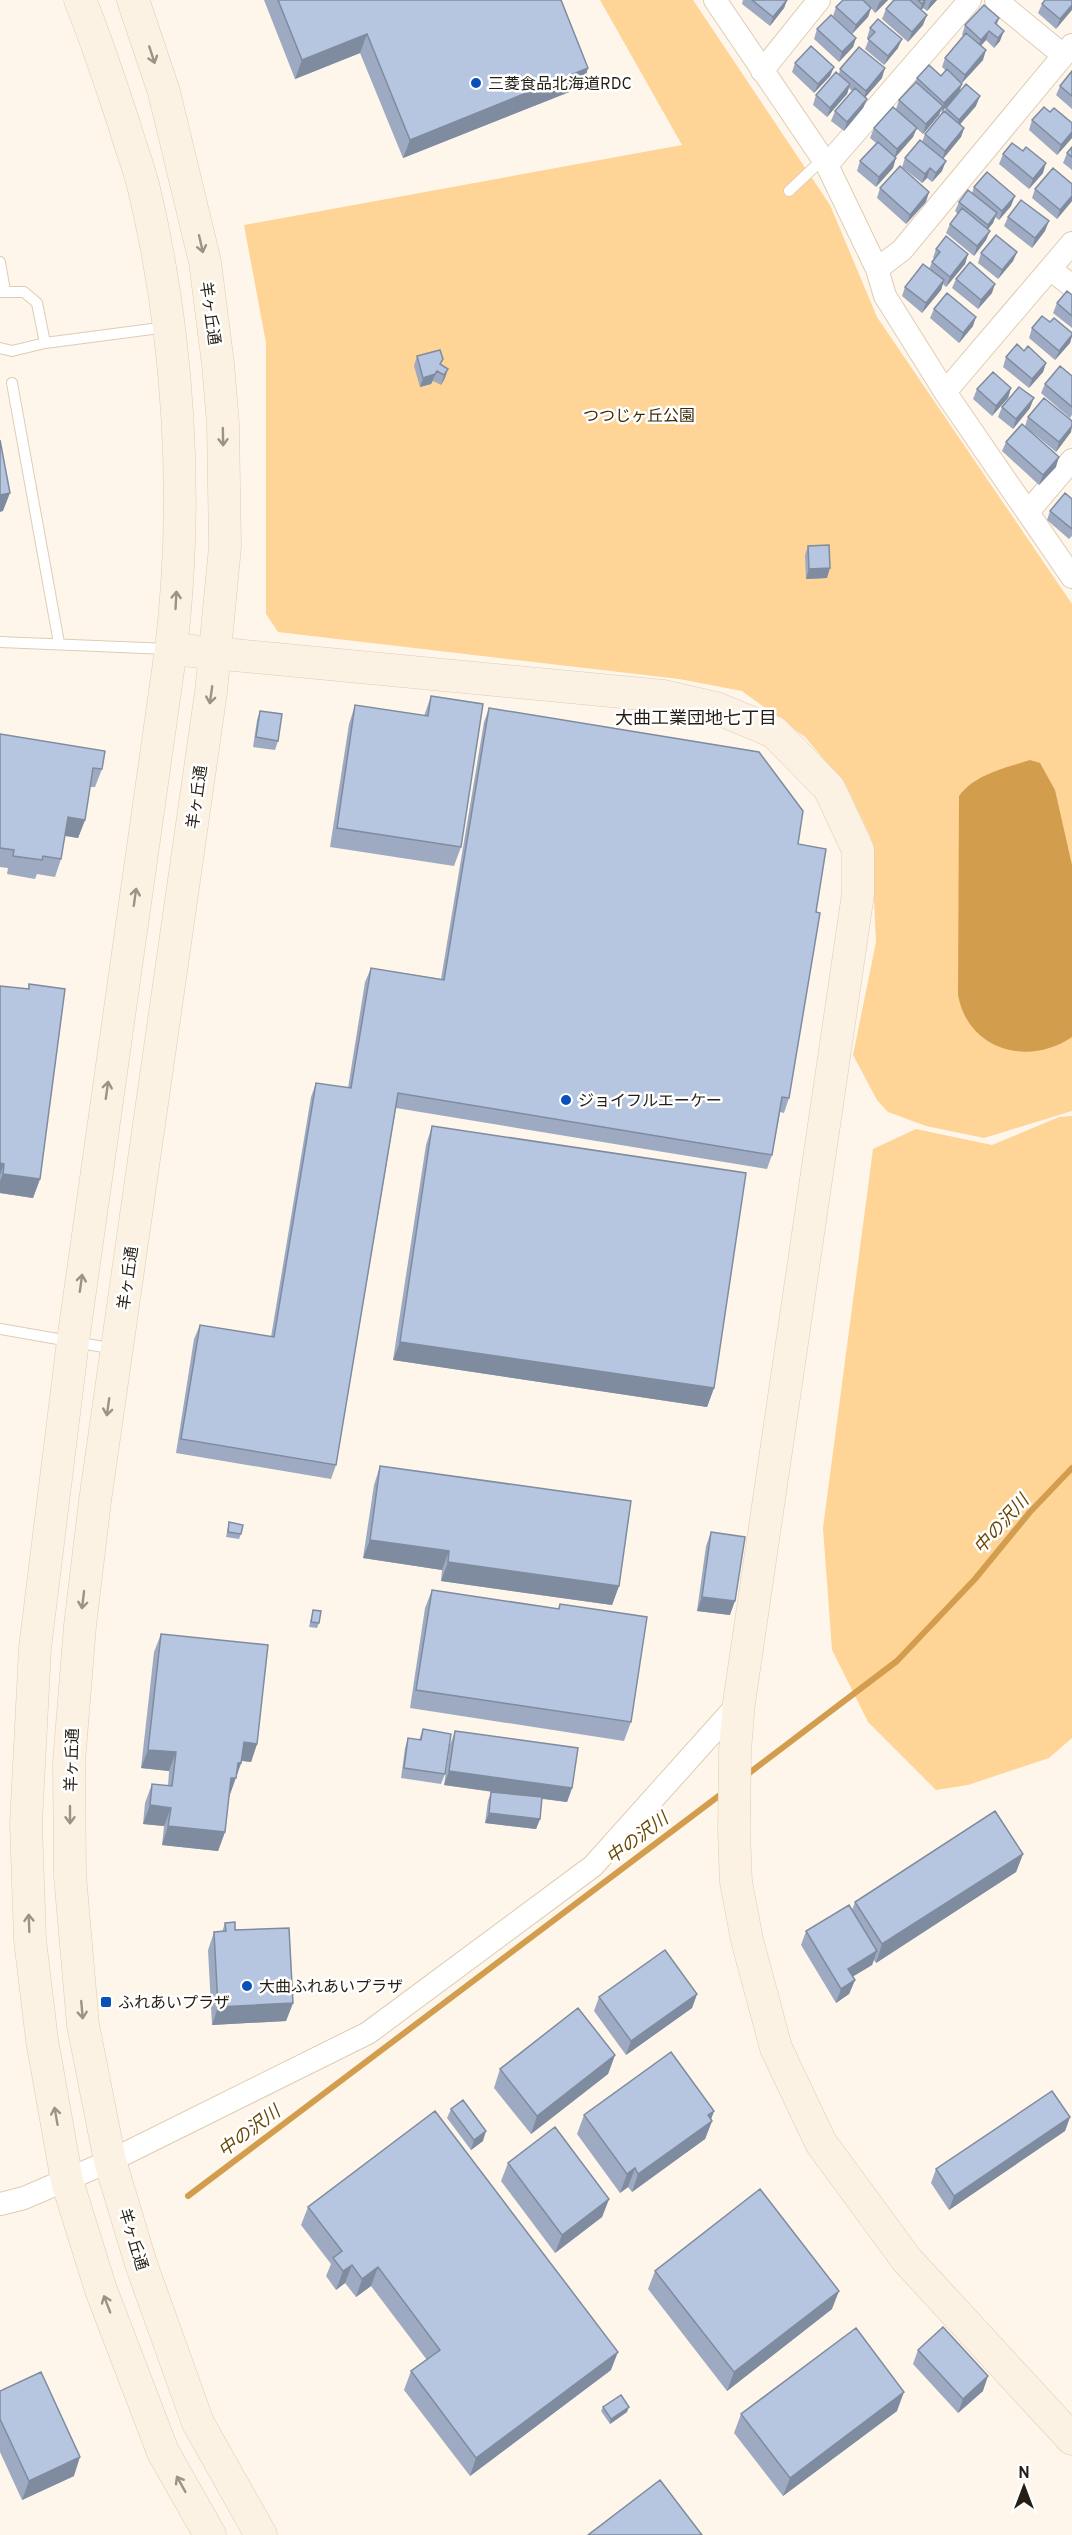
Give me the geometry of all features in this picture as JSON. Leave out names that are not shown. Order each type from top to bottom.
[{"type":"main road","points":[[80,0],[98,44],[144,188],[158,255],[180,454],[180,535],[176,611],[171,650],[73,1341],[35,1648],[26,1824],[31,1951],[42,2040],[68,2181],[101,2290],[163,2452],[210,2535]]},
{"type":"main road","name":"羊ヶ丘通","points":[[133,0],[164,92],[205,262],[223,424],[225,547],[216,653],[94,1501],[80,1626],[69,1762],[70,1875],[83,2025],[110,2161],[141,2264],[198,2423],[261,2535]]},
{"type":"main road","points":[[171,650],[664,696],[716,708],[774,732],[829,788],[858,850],[858,894],[739,1703],[735,1750],[736,1882],[747,1940],[776,2048],[820,2143],[907,2260],[1072,2439]]},
{"type":"street","points":[[715,0],[825,162],[877,269],[885,296],[945,392],[1072,578]]},
{"type":"street","points":[[762,70],[819,0]]},
{"type":"street","points":[[825,162],[970,0]]},
{"type":"street","points":[[877,269],[902,250],[1068,50],[996,0]]},
{"type":"street","points":[[945,392],[1072,243]]},
{"type":"street","points":[[1050,269],[1072,286]]},
{"type":"street","points":[[1028,512],[1072,460]]},
{"type":"street","points":[[0,2204],[24,2198],[68,2181],[368,2033],[593,1866],[739,1703]]},
{"type":"lane","points":[[789,191],[825,162]]},
{"type":"lane","points":[[0,262],[3,291],[24,292],[37,303],[45,344]]},
{"type":"lane","points":[[0,348],[12,351],[45,344],[167,327]]},
{"type":"lane","points":[[12,383],[60,643]]},
{"type":"lane","points":[[0,642],[60,643],[171,650]]},
{"type":"lane","points":[[0,1329],[117,1349]]},
{"type":"green space","name":"つつじヶ丘公園","points":[[600,0],[693,0],[830,205],[877,317],[1072,604],[1072,1111],[984,1138],[926,1126],[888,1112],[877,1100],[853,1055],[876,942],[871,838],[846,785],[805,737],[742,691],[679,679],[278,632],[266,614],[266,343],[244,225],[682,145]]},
{"type":"green space","points":[[1072,1116],[1072,1738],[1049,1758],[968,1785],[936,1790],[868,1722],[832,1650],[823,1528],[873,1149],[916,1129],[992,1145],[1059,1117]]},
{"type":"shaded area","points":[[1030,760],[1040,763],[1055,790],[1072,865],[1072,1037],[1055,1046],[1037,1051],[1019,1051],[1002,1048],[987,1040],[974,1029],[964,1014],[958,995],[959,796],[973,782],[982,777]]},
{"type":"building","name":"三菱食品北海道RDC","points":[[278,0],[561,0],[588,68],[410,140],[367,34],[302,60]]},
{"type":"building","points":[[752,0],[787,0],[773,17]]},
{"type":"building","points":[[843,0],[863,0],[871,8],[856,25],[836,7]]},
{"type":"building","points":[[894,0],[910,0],[927,15],[912,32],[886,9]]},
{"type":"building","points":[[1045,0],[1072,0],[1072,5],[1060,19],[1042,4]]},
{"type":"building","points":[[984,5],[999,18],[995,23],[1004,31],[998,38],[989,31],[981,40],[965,25]]},
{"type":"building","points":[[831,15],[856,38],[842,52],[817,29]]},
{"type":"building","points":[[878,19],[902,39],[888,56],[868,39],[875,32],[870,28]]},
{"type":"building","points":[[966,33],[986,50],[965,75],[945,58]]},
{"type":"building","points":[[811,46],[834,67],[818,84],[795,63]]},
{"type":"building","points":[[859,47],[885,68],[866,91],[840,69]]},
{"type":"building","points":[[929,65],[941,76],[947,69],[962,84],[944,103],[917,78]]},
{"type":"building","points":[[1072,71],[1072,96],[1060,86]]},
{"type":"building","points":[[836,72],[850,84],[830,108],[816,95]]},
{"type":"building","points":[[916,82],[943,106],[926,124],[899,100]]},
{"type":"building","points":[[966,84],[980,96],[959,120],[946,108]]},
{"type":"building","points":[[855,88],[867,99],[847,122],[835,111]]},
{"type":"building","points":[[893,107],[917,128],[897,149],[874,128]]},
{"type":"building","points":[[1044,107],[1050,112],[1054,108],[1072,123],[1072,132],[1061,145],[1032,120]]},
{"type":"building","points":[[944,111],[964,128],[945,151],[925,134]]},
{"type":"building","points":[[920,140],[946,161],[936,173],[930,168],[925,174],[905,158]]},
{"type":"building","points":[[878,142],[896,158],[879,177],[860,161]]},
{"type":"building","points":[[1012,143],[1023,151],[1026,147],[1046,163],[1033,179],[1003,154]]},
{"type":"building","points":[[1072,147],[1072,157],[1067,153]]},
{"type":"building","points":[[900,166],[929,192],[910,215],[880,188]]},
{"type":"building","points":[[1053,168],[1072,184],[1072,196],[1060,210],[1035,189]]},
{"type":"building","points":[[987,172],[1015,196],[1002,211],[974,187]]},
{"type":"building","points":[[968,190],[997,213],[988,225],[959,202]]},
{"type":"building","points":[[1021,200],[1049,221],[1035,238],[1008,217]]},
{"type":"building","points":[[962,208],[990,231],[977,246],[950,224]]},
{"type":"building","points":[[996,235],[1017,252],[1002,270],[981,253]]},
{"type":"building","points":[[946,236],[968,254],[950,277],[932,262],[940,252],[936,249]]},
{"type":"building","points":[[970,262],[995,284],[981,300],[956,279]]},
{"type":"building","points":[[923,264],[944,280],[926,303],[905,287]]},
{"type":"building","points":[[1067,291],[1072,295],[1072,316],[1057,303]]},
{"type":"building","points":[[947,293],[976,317],[963,333],[934,309]]},
{"type":"building","points":[[1042,316],[1050,322],[1054,318],[1072,333],[1059,351],[1032,328]]},
{"type":"building","points":[[1017,344],[1024,351],[1028,346],[1046,363],[1032,379],[1006,357]]},
{"type":"building","points":[[440,350],[443,359],[440,364],[448,369],[444,375],[437,371],[423,378],[417,356]]},
{"type":"building","points":[[1060,366],[1072,376],[1072,407],[1045,384]]},
{"type":"building","points":[[993,372],[1011,388],[996,406],[977,389]]},
{"type":"building","points":[[1019,387],[1034,398],[1016,419],[1002,407]]},
{"type":"building","points":[[1044,398],[1072,421],[1072,426],[1059,442],[1028,417]]},
{"type":"building","points":[[1022,424],[1059,457],[1043,475],[1006,442]]},
{"type":"building","points":[[0,440],[10,493],[0,495]]},
{"type":"building","points":[[1065,493],[1072,499],[1072,529],[1050,511]]},
{"type":"building","points":[[829,545],[830,568],[809,569],[808,546]]},
{"type":"building","points":[[431,696],[483,704],[461,847],[337,828],[355,705],[428,716]]},
{"type":"building","name":"ジョイフルエーケー","points":[[489,708],[759,752],[803,811],[798,844],[826,849],[816,912],[820,913],[789,1098],[782,1097],[772,1155],[398,1093],[336,1465],[181,1439],[200,1325],[274,1337],[316,1083],[351,1088],[371,968],[444,980]]},
{"type":"building","points":[[260,711],[282,714],[278,741],[256,737]]},
{"type":"building","points":[[0,734],[105,751],[102,769],[93,768],[85,820],[68,817],[61,859],[43,856],[42,860],[13,856],[14,850],[0,848]]},
{"type":"building","points":[[29,984],[65,989],[40,1179],[3,1174],[4,1164],[0,1163],[0,986],[29,989]]},
{"type":"building","points":[[432,1126],[746,1173],[714,1388],[400,1342]]},
{"type":"building","points":[[380,1466],[631,1501],[619,1586],[448,1562],[449,1551],[370,1540]]},
{"type":"building","points":[[229,1522],[243,1525],[241,1534],[228,1532]]},
{"type":"building","points":[[711,1532],[745,1537],[735,1601],[702,1597]]},
{"type":"building","points":[[432,1590],[559,1609],[560,1604],[647,1617],[631,1722],[416,1690]]},
{"type":"building","points":[[313,1610],[321,1611],[319,1623],[311,1622]]},
{"type":"building","points":[[161,1634],[268,1645],[257,1744],[244,1742],[236,1778],[231,1778],[225,1832],[168,1826],[171,1808],[150,1805],[152,1784],[172,1786],[176,1752],[148,1750]]},
{"type":"building","points":[[423,1729],[451,1734],[445,1774],[404,1768],[408,1738],[421,1740]]},
{"type":"building","points":[[455,1731],[578,1748],[572,1788],[449,1771]]},
{"type":"building","points":[[491,1792],[542,1797],[540,1819],[489,1813]]},
{"type":"building","points":[[995,1811],[1023,1854],[882,1944],[855,1902]]},
{"type":"building","points":[[849,1905],[877,1951],[848,1969],[855,1980],[841,1989],[806,1931]]},
{"type":"building","name":"大曲ふれあいプラザ","points":[[235,1922],[235,1930],[289,1928],[293,2003],[218,2007],[214,1932],[226,1931],[225,1923]]},
{"type":"building","points":[[665,1950],[697,1994],[631,2041],[599,1997]]},
{"type":"building","points":[[578,2008],[615,2055],[537,2116],[500,2069]]},
{"type":"building","points":[[671,2052],[714,2111],[708,2115],[712,2121],[638,2174],[635,2168],[627,2174],[584,2115]]},
{"type":"building","points":[[1052,2091],[1070,2117],[954,2196],[936,2169]]},
{"type":"building","points":[[463,2100],[486,2131],[474,2140],[451,2109]]},
{"type":"building","points":[[435,2111],[618,2352],[476,2458],[411,2371],[440,2350],[378,2267],[362,2279],[352,2265],[343,2271],[333,2258],[342,2251],[308,2207]]},
{"type":"building","points":[[555,2127],[609,2199],[562,2235],[508,2163]]},
{"type":"building","points":[[760,2189],[839,2291],[734,2372],[655,2271]]},
{"type":"building","points":[[943,2327],[988,2376],[963,2399],[918,2350]]},
{"type":"building","points":[[856,2328],[904,2392],[790,2478],[741,2414]]},
{"type":"building","points":[[41,2372],[80,2457],[29,2481],[0,2419],[0,2391]]},
{"type":"building","points":[[621,2395],[629,2407],[611,2419],[603,2407]]},
{"type":"building","points":[[660,2480],[702,2535],[588,2535]]},
{"type":"waterway","name":"中の沢川","points":[[744,1777],[897,1661],[975,1579],[1030,1512],[1072,1468]]},
{"type":"waterway","name":"中の沢川","points":[[188,2196],[724,1792]]},
{"type":"place","name":"三菱食品北海道RDC","points":[[476,83]]},
{"type":"place","name":"ジョイフルエーケー","points":[[566,1100]]},
{"type":"place","name":"大曲ふれあいプラザ","points":[[247,1986]]},
{"type":"place","name":"ふれあいプラザ","points":[[106,2002]]},
{"type":"district","name":"大曲工業団地七丁目","points":[[696,718]]}]
